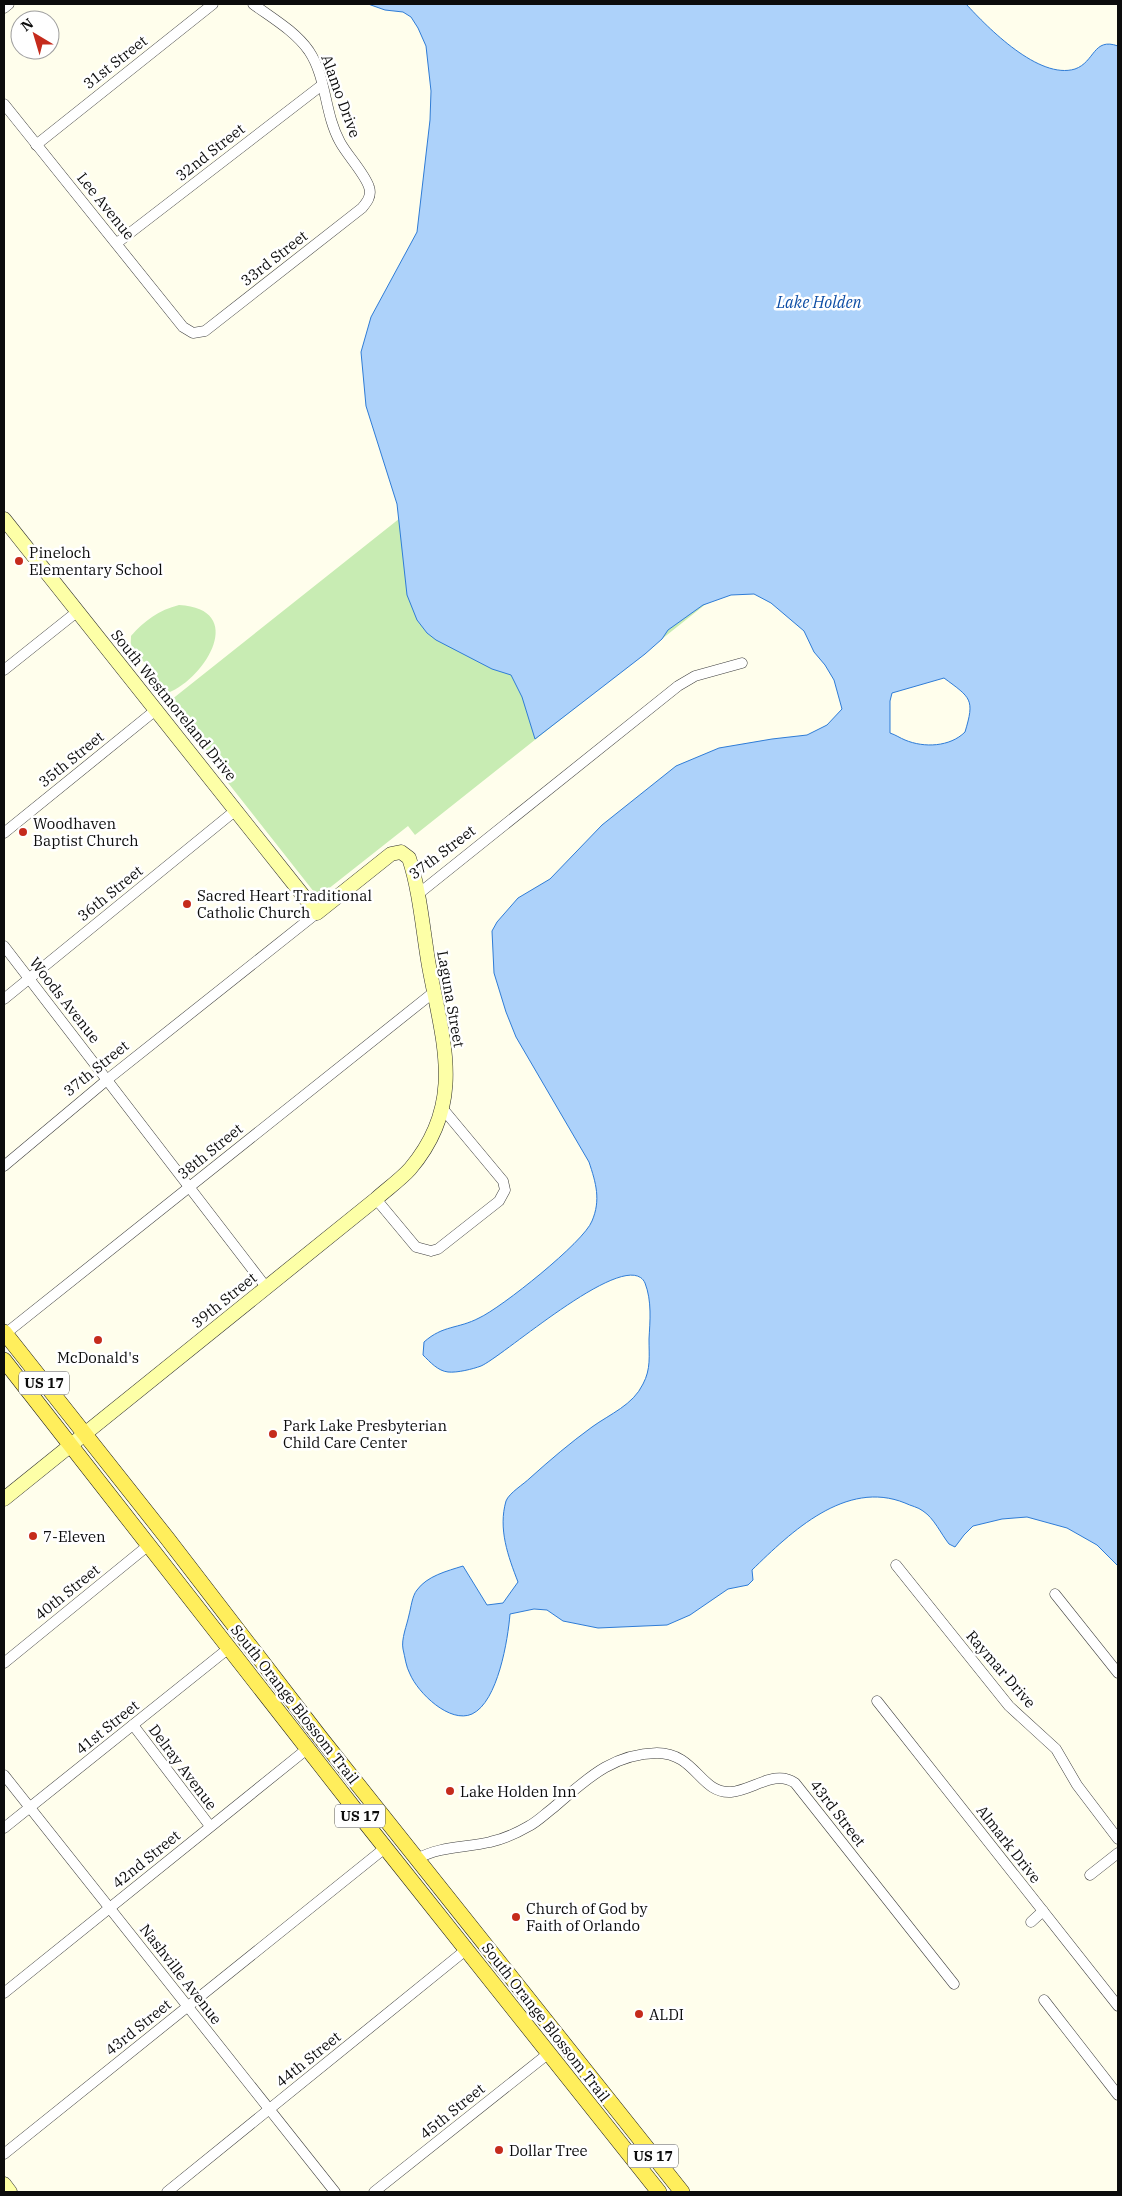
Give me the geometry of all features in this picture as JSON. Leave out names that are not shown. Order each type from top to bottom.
[{"type":"main road","name":"South Orange Blossom Trail","points":[[4,1333],[417,1859],[682,2192]]},
{"type":"main road","name":"South Orange Blossom Trail","points":[[4,1360],[150,1544],[307,1749],[659,2192]]},
{"type":"main road","points":[[229,1648],[237,1647],[246,1650],[259,1658]]},
{"type":"main road","points":[[522,2019],[535,2030],[545,2033],[555,2032]]},
{"type":"main road","points":[[549,2053],[563,2059],[594,2082]]},
{"type":"street","points":[[4,8],[9,4]]},
{"type":"street","name":"31st Street","points":[[36,144],[213,4]]},
{"type":"street","name":"Alamo Drive","points":[[253,4],[299,38],[318,69],[329,116],[339,140],[369,188]]},
{"type":"street","name":"32nd Street","points":[[117,243],[322,85]]},
{"type":"street","name":"Lee Avenue","points":[[4,104],[183,327]]},
{"type":"street","name":"33rd Street","points":[[183,327],[193,333],[205,331],[362,208],[369,198],[369,188]]},
{"type":"street","name":"South Westmoreland Drive","points":[[4,519],[157,709],[317,913]]},
{"type":"street","points":[[4,670],[78,611]]},
{"type":"street","name":"37th Street","points":[[4,1166],[108,1078],[384,858],[396,852],[401,852],[409,858],[417,895],[678,686],[695,676],[742,663]]},
{"type":"street","name":"35th Street","points":[[4,833],[157,709]]},
{"type":"street","name":"36th Street","points":[[4,1000],[236,810]]},
{"type":"street","name":"Laguna Street","points":[[417,895],[444,1047],[447,1083],[442,1109]]},
{"type":"street","name":"Woods Avenue","points":[[4,946],[108,1078],[266,1287]]},
{"type":"street","name":"38th Street","points":[[4,1333],[434,992]]},
{"type":"street","points":[[376,1199],[416,1247],[430,1252],[438,1248],[499,1201],[505,1190],[502,1181],[442,1109]]},
{"type":"street","name":"39th Street","points":[[4,1499],[376,1199],[409,1170],[422,1153],[434,1132],[442,1109]]},
{"type":"street","name":"40th Street","points":[[4,1663],[150,1544]]},
{"type":"street","name":"Raymar Drive","points":[[896,1565],[1009,1706],[1056,1749],[1077,1785],[1118,1839]]},
{"type":"street","points":[[1055,1594],[1118,1673]]},
{"type":"street","name":"41st Street","points":[[4,1828],[229,1648]]},
{"type":"street","name":"Almark Drive","points":[[877,1701],[1118,2006]]},
{"type":"street","name":"Delray Avenue","points":[[133,1725],[210,1826]]},
{"type":"street","name":"42nd Street","points":[[4,1993],[307,1749]]},
{"type":"street","name":"43rd Street","points":[[417,1859],[440,1849],[491,1842],[531,1825],[594,1774],[612,1762],[638,1754],[673,1754],[690,1765],[705,1782],[716,1790],[730,1792],[748,1788],[781,1776],[795,1783],[954,1984]]},
{"type":"street","name":"Nashville Avenue","points":[[4,1775],[335,2192]]},
{"type":"street","name":"43rd Street","points":[[4,2154],[386,1848]]},
{"type":"street","points":[[1090,1875],[1118,1853]]},
{"type":"street","points":[[1031,1922],[1043,1911]]},
{"type":"street","name":"44th Street","points":[[167,2192],[467,1950]]},
{"type":"street","points":[[1044,2000],[1118,2095]]},
{"type":"street","name":"45th Street","points":[[374,2192],[549,2053]]},
{"type":"street","points":[[4,2184],[10,2192]]},
{"type":"green space","points":[[560,391],[721,592],[415,835],[408,826],[318,897],[166,704]]},
{"type":"green space","points":[[179,605],[200,609],[211,618],[216,630],[214,644],[207,659],[196,673],[182,685],[168,693],[159,685],[151,667],[133,654],[131,636],[152,617]]},
{"type":"water","name":"Lake Holden","points":[[368,4],[966,4],[987,26],[1015,50],[1030,60],[1046,67],[1061,70],[1075,69],[1082,66],[1099,47],[1110,44],[1118,46],[1118,1566],[1097,1545],[1067,1528],[1027,1517],[1002,1519],[973,1526],[955,1547],[949,1544],[931,1518],[919,1508],[883,1497],[862,1498],[841,1504],[821,1513],[802,1526],[752,1570],[753,1580],[748,1585],[728,1589],[690,1615],[667,1625],[598,1628],[563,1621],[547,1610],[534,1609],[510,1614],[504,1653],[495,1684],[489,1697],[472,1714],[454,1715],[445,1711],[427,1698],[414,1682],[407,1665],[403,1641],[417,1590],[426,1581],[444,1572],[463,1566],[487,1605],[503,1603],[518,1582],[505,1542],[503,1522],[506,1501],[513,1492],[568,1445],[633,1398],[646,1378],[648,1368],[649,1297],[645,1283],[634,1275],[615,1279],[565,1306],[481,1366],[448,1372],[438,1368],[423,1355],[424,1342],[431,1337],[490,1312],[541,1274],[586,1231],[595,1213],[597,1199],[589,1162],[516,1037],[506,1012],[494,973],[492,931],[497,922],[518,898],[550,879],[602,825],[676,766],[719,748],[807,735],[827,725],[842,709],[834,680],[814,652],[804,631],[771,603],[754,594],[731,595],[703,605],[668,630],[662,639],[645,654],[535,739],[522,697],[511,675],[492,669],[436,640],[427,633],[417,620],[407,595],[397,504],[366,406],[361,352],[371,317],[417,232],[430,120],[431,91],[426,46],[411,17],[403,12],[385,10]],"holes":[[[944,678],[960,690],[968,700],[970,712],[965,732],[952,741],[936,745],[912,743],[890,733],[890,701],[892,693]]]},
{"type":"place","name":"Pineloch Elementary School","points":[[19,561]]},
{"type":"place","name":"Woodhaven Baptist Church","points":[[23,832]]},
{"type":"place","name":"Sacred Heart Traditional Catholic Church","points":[[187,904]]},
{"type":"place","name":"McDonald's","points":[[98,1340]]},
{"type":"place","name":"Park Lake Presbyterian Child Care Center","points":[[273,1434]]},
{"type":"place","name":"7-Eleven","points":[[33,1536]]},
{"type":"place","name":"Lake Holden Inn","points":[[450,1791]]},
{"type":"place","name":"Church of God by Faith of Orlando","points":[[516,1917]]},
{"type":"place","name":"ALDI","points":[[639,2014]]},
{"type":"place","name":"Dollar Tree","points":[[499,2150]]}]
